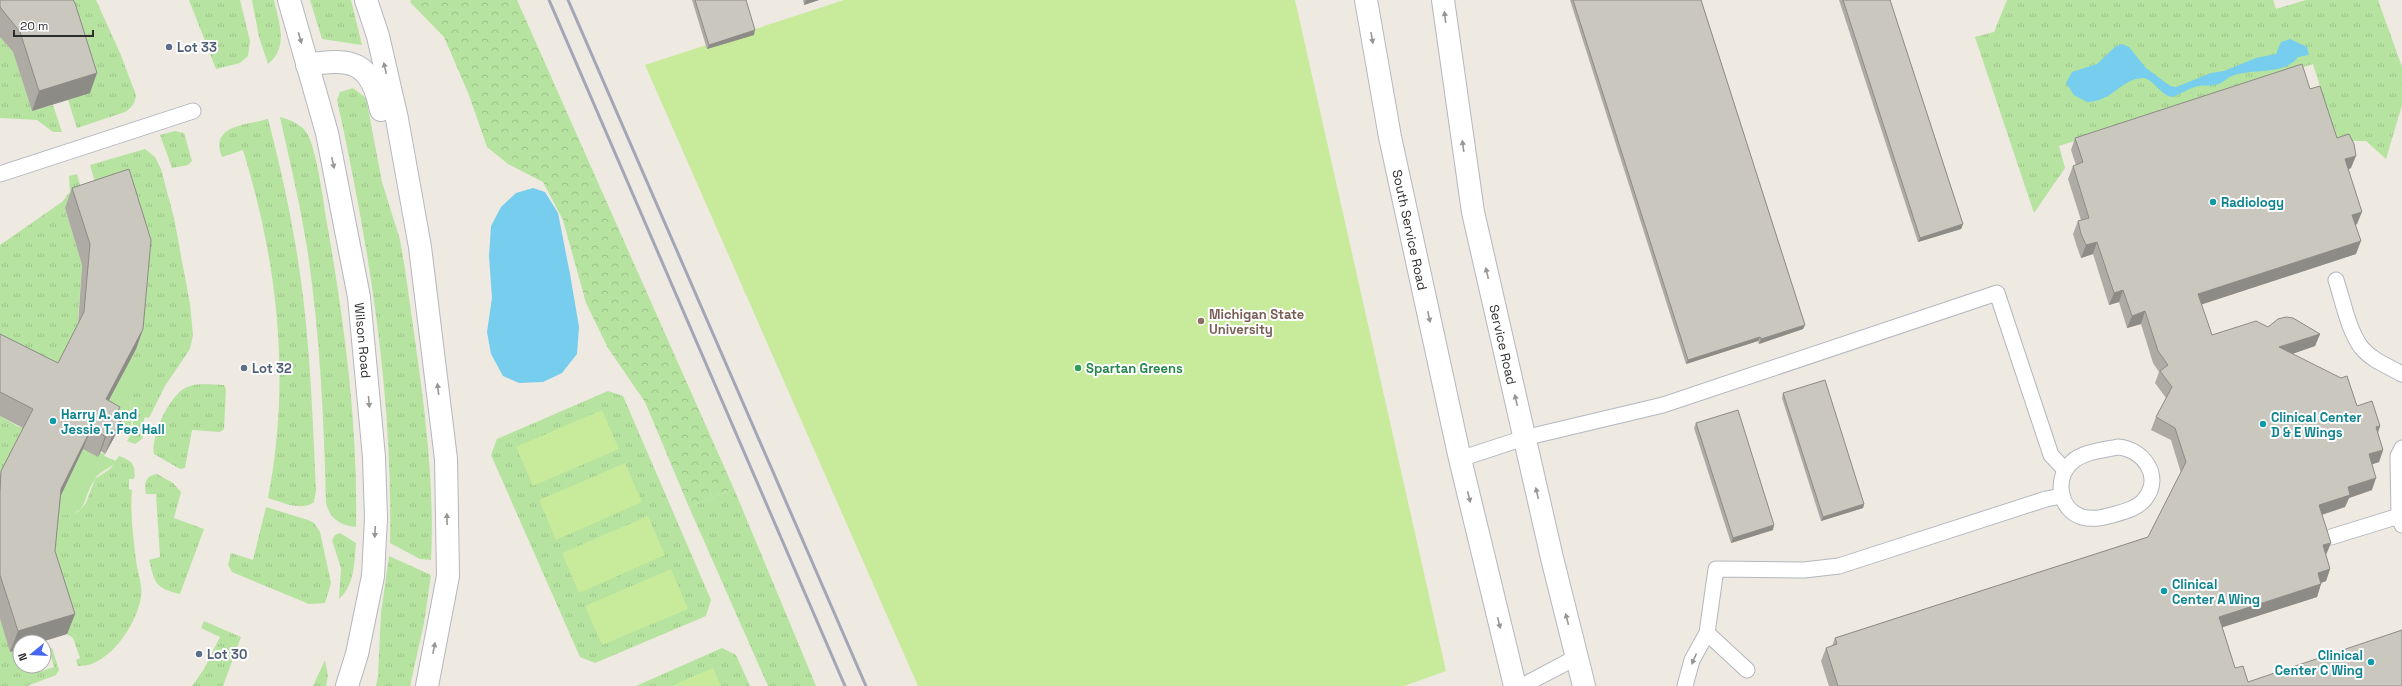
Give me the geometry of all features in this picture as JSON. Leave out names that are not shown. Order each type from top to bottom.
[{"type":"street","name":"Wilson Road","points":[[289,0],[327,134],[360,297],[374,457],[376,518],[373,576],[357,654],[347,686]]},
{"type":"street","points":[[366,0],[378,36],[397,119],[420,247],[446,467],[448,576],[427,686]]},
{"type":"street","name":"South Service Road","points":[[1366,0],[1390,137],[1460,459]]},
{"type":"street","name":"Service Road","points":[[1443,0],[1473,212],[1524,438],[1584,686]]},
{"type":"street","points":[[307,64],[345,61],[363,69],[376,88],[398,194],[420,247]]},
{"type":"street","points":[[1460,459],[1515,686]]},
{"type":"lane","points":[[0,174],[192,111]]},
{"type":"lane","points":[[2336,280],[2355,336],[2361,347],[2371,357],[2402,374]]},
{"type":"lane","points":[[1460,459],[1524,438],[1663,405],[1997,293],[2051,455],[2065,470]]},
{"type":"lane","points":[[2118,447],[2128,448],[2145,460],[2150,469],[2152,480],[2144,499],[2137,506],[2101,518],[2081,517],[2072,512],[2062,496],[2062,478],[2065,470],[2072,462],[2081,456],[2118,447]]},
{"type":"lane","points":[[2331,537],[2400,520],[2398,456],[2402,448]]},
{"type":"lane","points":[[1685,686],[1692,660],[1707,633],[1716,569],[1804,570],[1839,566],[2046,499],[2062,496]]},
{"type":"lane","points":[[1707,633],[1747,670]]},
{"type":"lane","points":[[1522,686],[1577,657]]},
{"type":"green space","points":[[48,0],[96,0],[120,53],[136,95],[133,105],[125,112],[77,128],[68,100]]},
{"type":"green space","points":[[189,0],[240,0],[250,41],[248,56],[240,63],[216,69]]},
{"type":"green space","points":[[252,0],[274,0],[281,34],[278,50],[268,64],[259,37]]},
{"type":"green space","points":[[310,0],[351,0],[362,45],[322,39]]},
{"type":"green space","points":[[411,0],[517,0],[734,489],[689,507],[645,402],[608,348],[586,303],[563,220],[543,182],[508,164],[487,147],[469,95],[444,37],[410,2]]},
{"type":"green space","name":"Spartan Greens","points":[[844,0],[1295,0],[1446,671],[1404,686],[918,686],[645,65]]},
{"type":"green space","points":[[2007,0],[2273,0],[2276,9],[2306,0],[2378,0],[2402,67],[2402,105],[2386,159],[2366,141],[2337,141],[2313,64],[2059,146],[2065,168],[2034,213],[1975,37],[1994,32]]},
{"type":"green space","points":[[0,37],[13,52],[32,111],[53,105],[62,132],[53,132],[37,120],[0,118]]},
{"type":"green space","points":[[353,88],[366,98],[382,182],[400,240],[405,269],[425,414],[431,487],[431,560],[420,559],[390,543],[390,487],[387,431],[377,320],[359,209],[337,100],[340,92]]},
{"type":"green space","points":[[280,117],[301,126],[307,133],[315,158],[320,182],[340,303],[353,415],[356,527],[345,525],[336,520],[330,513],[326,503],[321,378],[316,316],[302,220]]},
{"type":"green space","points":[[268,119],[285,188],[294,235],[306,328],[312,397],[316,490],[314,502],[304,506],[292,505],[268,498],[275,454],[279,410],[277,322],[272,279],[265,236],[243,150],[222,157],[219,146],[221,138],[225,132],[232,128]]},
{"type":"green space","points":[[175,131],[184,133],[192,161],[188,165],[172,168],[160,135]]},
{"type":"green space","points":[[145,149],[155,157],[161,169],[174,218],[190,304],[193,335],[190,349],[165,386],[149,418],[145,417],[142,426],[146,428],[142,439],[135,444],[127,441],[131,435],[133,423],[130,408],[137,363],[133,354],[136,349],[99,196],[90,165]]},
{"type":"green space","points":[[77,174],[85,202],[65,208],[82,265],[77,332],[48,388],[0,358],[0,245],[62,202],[70,192],[69,176]]},
{"type":"green space","points":[[133,354],[143,376],[134,391],[131,400],[131,435],[129,437],[99,419]]},
{"type":"green space","points":[[203,384],[224,385],[226,389],[224,429],[220,432],[192,430],[185,468],[180,469],[154,454],[155,437],[163,415],[169,405],[183,389],[194,385]]},
{"type":"green space","points":[[608,391],[623,396],[711,600],[706,616],[595,663],[580,657],[491,455],[497,439]]},
{"type":"green space","points":[[602,410],[619,449],[533,486],[516,447]]},
{"type":"green space","points":[[0,416],[19,427],[27,425],[0,479]]},
{"type":"green space","points":[[83,449],[105,454],[104,456],[116,461],[97,476],[90,487],[83,506],[79,510],[74,513],[53,516],[54,510]]},
{"type":"green space","points":[[119,456],[134,466],[134,479],[129,479],[129,489],[132,490],[132,525],[141,587],[141,597],[134,619],[119,642],[110,652],[100,660],[89,665],[78,666],[76,660],[80,658],[73,638],[67,634],[48,571],[53,516],[78,512],[86,503],[95,479],[110,469]]},
{"type":"green space","points":[[625,463],[642,502],[556,540],[539,500]]},
{"type":"green space","points":[[157,474],[173,483],[181,492],[174,518],[204,529],[180,594],[165,589],[157,583],[149,560],[160,557],[156,494],[146,494],[145,483],[150,476]]},
{"type":"green space","points":[[734,489],[816,686],[768,686],[689,507]]},
{"type":"green space","points":[[266,507],[308,520],[314,523],[320,532],[331,583],[325,603],[309,604],[232,572],[228,565],[231,553],[253,560]]},
{"type":"green space","points":[[648,516],[665,555],[579,593],[562,553]]},
{"type":"green space","points":[[340,533],[356,543],[351,580],[348,587],[339,599],[341,568],[332,540],[335,535]]},
{"type":"green space","points":[[389,556],[431,575],[424,623],[410,686],[376,686],[378,676],[381,613]]},
{"type":"green space","points":[[671,569],[688,609],[602,645],[585,606]]},
{"type":"green space","points":[[0,619],[10,651],[12,651],[12,674],[52,674],[52,668],[54,667],[52,660],[52,648],[59,670],[56,675],[27,686],[0,686]]},
{"type":"green space","points":[[204,621],[241,637],[223,686],[192,686],[204,669],[220,637],[201,628]]},
{"type":"green space","points":[[722,648],[736,655],[750,686],[636,686]]},
{"type":"green space","points":[[325,660],[328,676],[326,686],[313,686]]},
{"type":"green space","points":[[713,668],[721,686],[671,686]]},
{"type":"water","points":[[2290,39],[2307,47],[2309,55],[2298,57],[2285,67],[2240,74],[2230,77],[2219,84],[2198,86],[2172,97],[2168,96],[2147,79],[2143,78],[2129,82],[2096,101],[2087,102],[2074,95],[2066,83],[2072,72],[2097,64],[2115,47],[2122,44],[2129,47],[2146,68],[2170,86],[2176,87],[2211,73],[2224,71],[2256,58],[2276,54],[2281,42]]},
{"type":"water","points":[[533,188],[545,192],[558,213],[579,327],[577,354],[562,373],[543,382],[519,383],[503,376],[491,354],[487,332],[492,298],[489,256],[491,226],[501,207],[516,193]]},
{"type":"building","points":[[0,0],[73,0],[97,73],[39,91],[20,32],[0,7]]},
{"type":"building","points":[[695,0],[746,0],[755,30],[709,45]]},
{"type":"building","points":[[1573,0],[1701,0],[1805,325],[1761,339],[1760,337],[1688,360]]},
{"type":"building","points":[[1843,0],[1890,0],[1963,224],[1920,238]]},
{"type":"building","points":[[2302,64],[2310,89],[2320,86],[2337,138],[2349,134],[2354,144],[2356,156],[2345,159],[2362,212],[2352,215],[2361,241],[2198,294],[2212,335],[2256,321],[2268,327],[2278,319],[2286,317],[2293,318],[2320,334],[2279,347],[2341,378],[2347,376],[2357,406],[2372,401],[2380,426],[2376,427],[2383,450],[2369,454],[2376,478],[2348,487],[2350,495],[2319,505],[2331,543],[2323,545],[2330,569],[2318,573],[2321,584],[2219,617],[2235,668],[2243,666],[2248,682],[2402,630],[2402,686],[1838,686],[1826,648],[1837,644],[1835,638],[2148,537],[2186,462],[2175,428],[2156,417],[2172,387],[2160,371],[2168,365],[2158,351],[2145,311],[2132,316],[2123,290],[2114,293],[2097,242],[2086,245],[2081,234],[2078,221],[2089,218],[2073,166],[2083,162],[2075,138]]},
{"type":"building","name":"Harry A. and Jessie T. Fee Hall","points":[[129,169],[151,240],[143,329],[106,399],[120,407],[118,411],[124,414],[113,434],[108,431],[105,436],[91,429],[61,489],[55,551],[75,614],[18,631],[0,575],[1,471],[33,409],[0,392],[0,334],[58,363],[84,312],[90,244],[72,188]]},
{"type":"building","points":[[1825,380],[1864,504],[1823,517],[1783,393]]},
{"type":"building","points":[[1738,410],[1774,525],[1733,538],[1696,423]]},
{"type":"railway","points":[[549,0],[845,686]]},
{"type":"railway","points":[[568,0],[866,686]]},
{"type":"place","name":"Lot 33","points":[[169,47]]},
{"type":"place","name":"Radiology","points":[[2213,202]]},
{"type":"place","name":"Michigan State University","points":[[1201,321]]},
{"type":"place","name":"Lot 32","points":[[244,368]]},
{"type":"place","name":"Spartan Greens","points":[[1078,368]]},
{"type":"place","name":"Harry A. and Jessie T. Fee Hall","points":[[53,421]]},
{"type":"place","name":"Clinical Center D & E Wings","points":[[2263,424]]},
{"type":"place","name":"Clinical Center A Wing","points":[[2164,591]]},
{"type":"place","name":"Lot 30","points":[[199,654]]},
{"type":"place","name":"Clinical Center C Wing","points":[[2371,662]]}]
